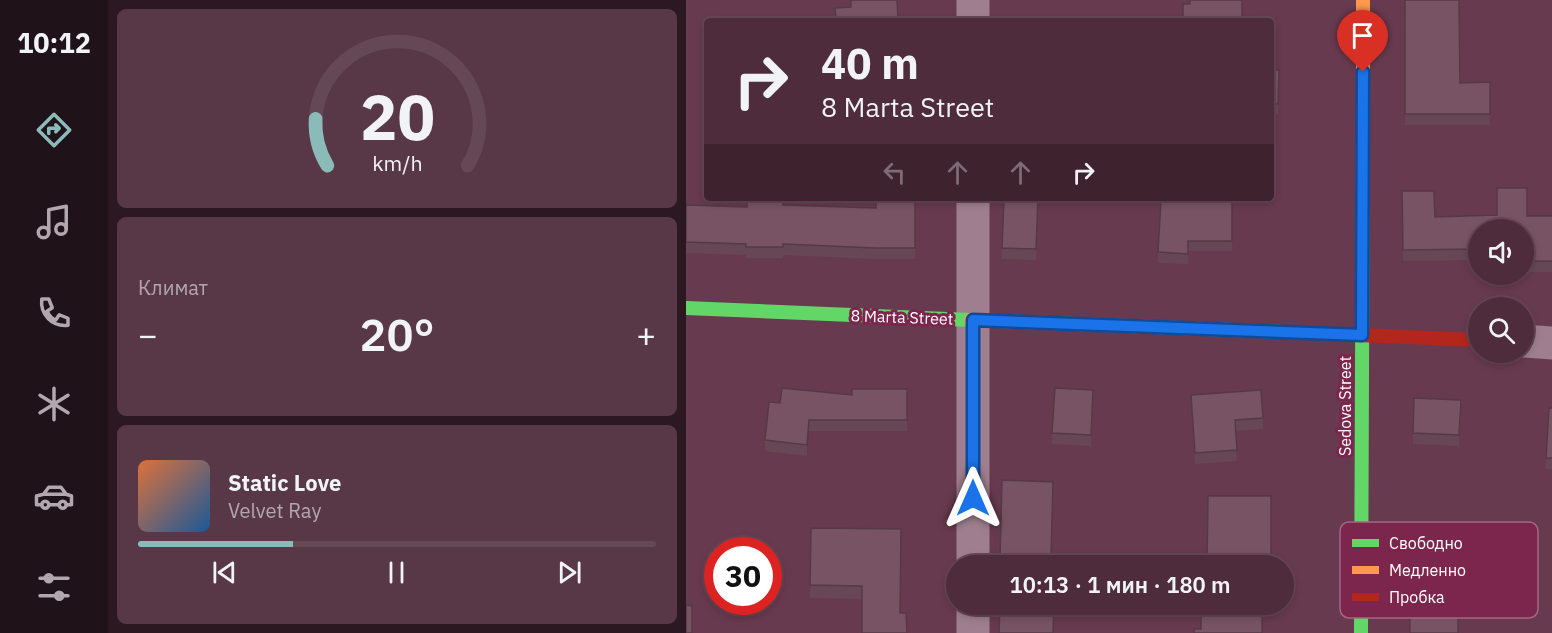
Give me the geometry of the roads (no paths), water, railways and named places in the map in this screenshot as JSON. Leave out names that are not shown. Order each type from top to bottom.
[{"type":"street","points":[[973,0],[973,18]]},
{"type":"street","name":"Sedova Street","points":[[1361,522],[1363,0]]},
{"type":"street","points":[[973,201],[973,555]]},
{"type":"street","name":"8 Marta Street","points":[[686,308],[1468,340]]},
{"type":"street","points":[[1534,342],[1553,343]]},
{"type":"street","points":[[973,615],[973,633]]},
{"type":"street","name":"Sedova Street","points":[[1361,618],[1361,633]]}]
